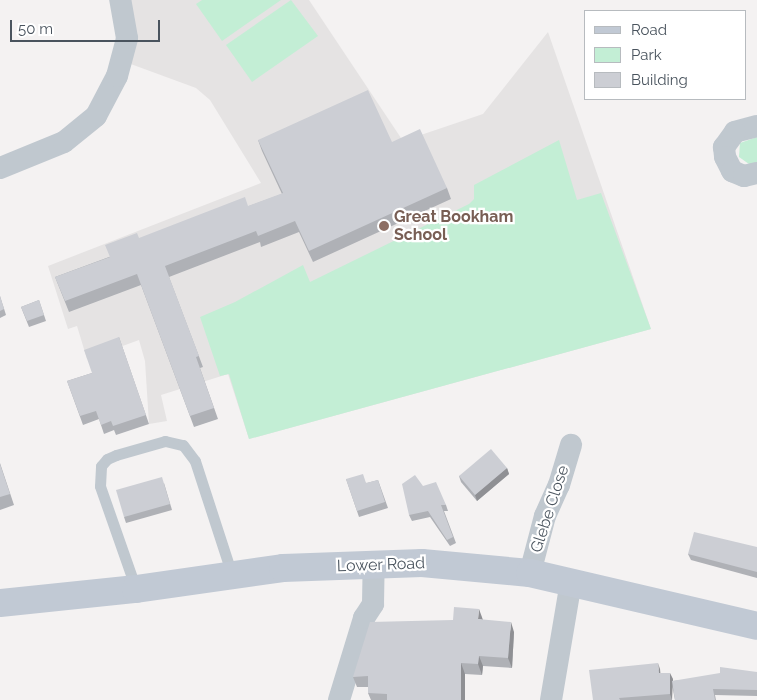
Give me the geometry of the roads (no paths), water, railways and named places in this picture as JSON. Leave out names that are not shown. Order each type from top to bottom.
[{"type":"street","points":[[0,168],[64,142],[96,116],[117,76],[127,38],[120,0]]},
{"type":"street","points":[[757,126],[735,132],[724,147],[725,157],[732,171],[744,176],[757,173]]},
{"type":"street","name":"Glebe Close","points":[[530,573],[546,516],[559,485],[571,445]]},
{"type":"street","points":[[339,700],[364,618],[373,604],[374,565]]},
{"type":"street","name":"Lower Road","points":[[0,603],[136,589],[283,568],[463,565],[530,573],[757,626]]},
{"type":"street","points":[[551,700],[572,582]]},
{"type":"lane","points":[[136,589],[100,486],[101,466],[107,459],[116,455],[165,441],[183,445],[196,461],[232,576]]},
{"type":"place","name":"Great Bookham School","points":[[384,226]]}]
